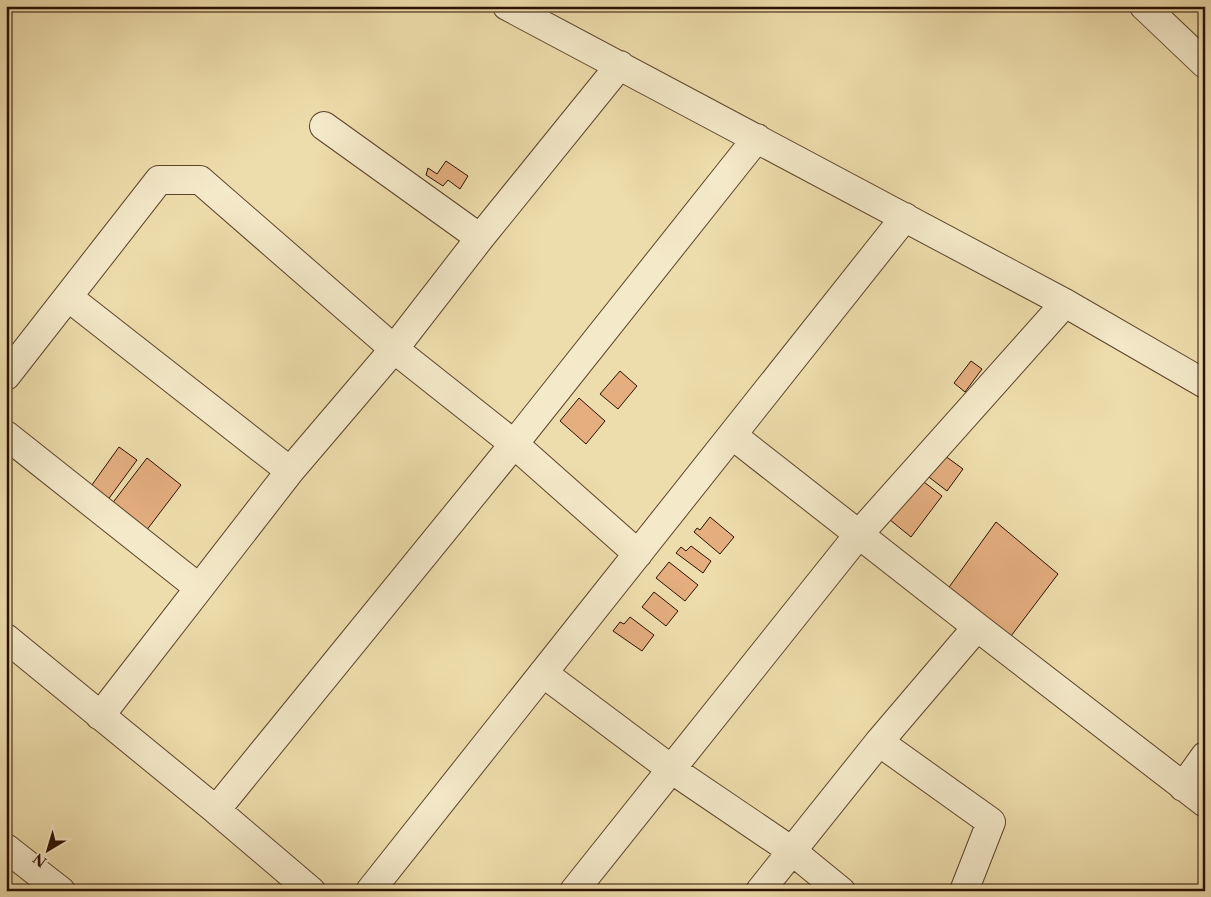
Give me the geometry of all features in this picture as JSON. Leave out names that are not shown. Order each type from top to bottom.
[{"type":"street","points":[[507,6],[1065,303],[1205,384]]},
{"type":"street","points":[[1144,6],[1205,64]]},
{"type":"street","points":[[100,716],[290,471],[394,349],[480,238],[620,65]]},
{"type":"street","points":[[324,126],[480,238]]},
{"type":"street","points":[[216,810],[514,444],[756,138]]},
{"type":"street","points":[[6,376],[159,180],[200,180],[394,349],[514,444],[638,554]]},
{"type":"street","points":[[370,891],[905,217]]},
{"type":"street","points":[[68,297],[290,471]]},
{"type":"street","points":[[574,891],[859,534],[1065,303]]},
{"type":"street","points":[[6,435],[199,588]]},
{"type":"street","points":[[732,435],[1205,803]]},
{"type":"street","points":[[760,891],[879,742],[978,626]]},
{"type":"street","points":[[6,638],[216,810],[311,891]]},
{"type":"street","points":[[543,673],[671,769],[792,851],[841,891]]},
{"type":"street","points":[[879,742],[991,822],[964,891]]},
{"type":"street","points":[[1183,787],[1205,756]]},
{"type":"street","points":[[6,848],[61,891]]},
{"type":"building","points":[[446,161],[468,176],[460,189],[448,180],[443,186],[426,175],[428,168],[437,174]]},
{"type":"building","points":[[971,361],[982,369],[965,392],[954,383]]},
{"type":"building","points":[[620,371],[637,386],[618,409],[600,394]]},
{"type":"building","points":[[579,398],[605,421],[586,444],[560,421]]},
{"type":"building","points":[[119,447],[137,460],[107,501],[89,489]]},
{"type":"building","points":[[937,450],[963,469],[947,491],[921,471]]},
{"type":"building","points":[[147,458],[181,485],[146,531],[111,505]]},
{"type":"building","points":[[915,475],[942,496],[911,537],[884,515]]},
{"type":"building","points":[[710,517],[734,537],[720,554],[694,532],[697,528],[700,530]]},
{"type":"building","points":[[996,522],[1058,574],[1008,640],[947,590]]},
{"type":"building","points":[[691,546],[711,561],[703,573],[676,553],[681,547],[686,551]]},
{"type":"building","points":[[669,562],[698,585],[685,601],[656,578]]},
{"type":"building","points":[[654,592],[678,611],[666,626],[642,607]]},
{"type":"building","points":[[630,617],[654,635],[642,651],[613,631],[620,622],[624,624]]}]
